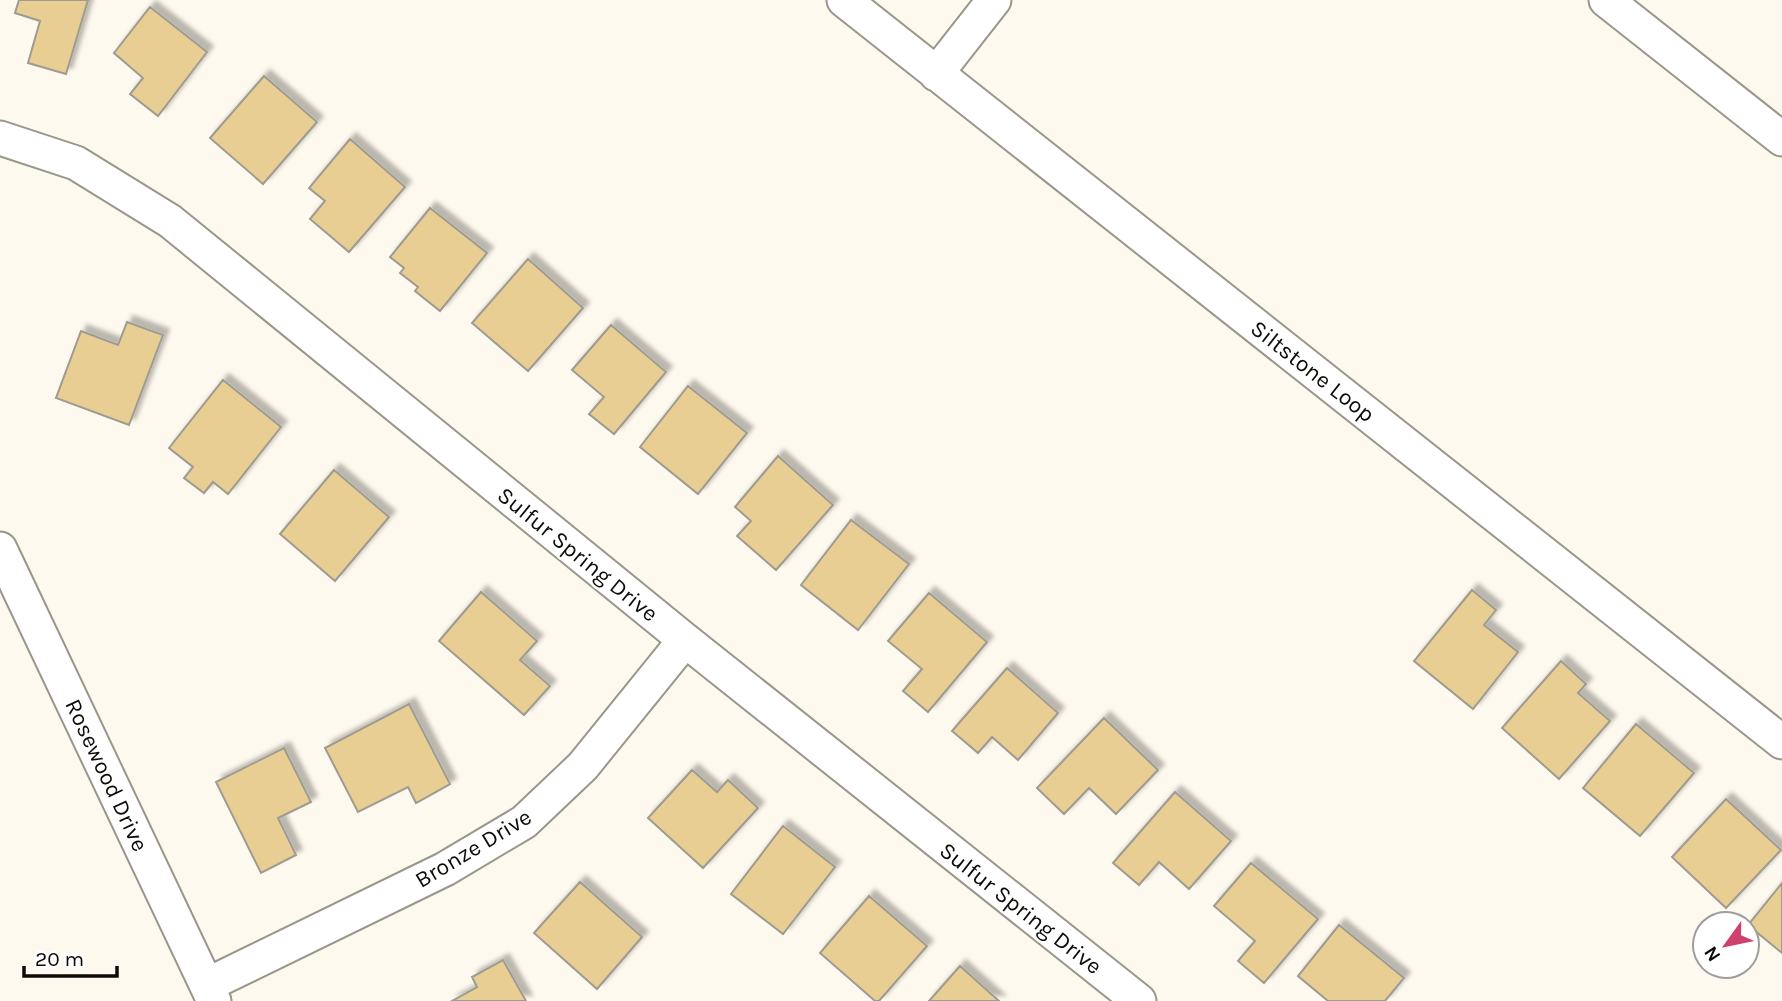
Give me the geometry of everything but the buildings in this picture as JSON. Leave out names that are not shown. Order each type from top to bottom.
[{"type":"street","name":"Siltstone Loop","points":[[844,0],[1782,742]]},
{"type":"street","points":[[936,74],[994,0]]},
{"type":"street","points":[[1606,0],[1782,139]]},
{"type":"street","name":"Sulfur Spring Drive","points":[[0,138],[76,163],[170,221],[685,640],[1139,1001]]},
{"type":"street","name":"Rosewood Drive","points":[[0,550],[210,993]]},
{"type":"street","name":"Bronze Drive","points":[[210,993],[445,869],[524,822],[583,766],[685,640]]}]
